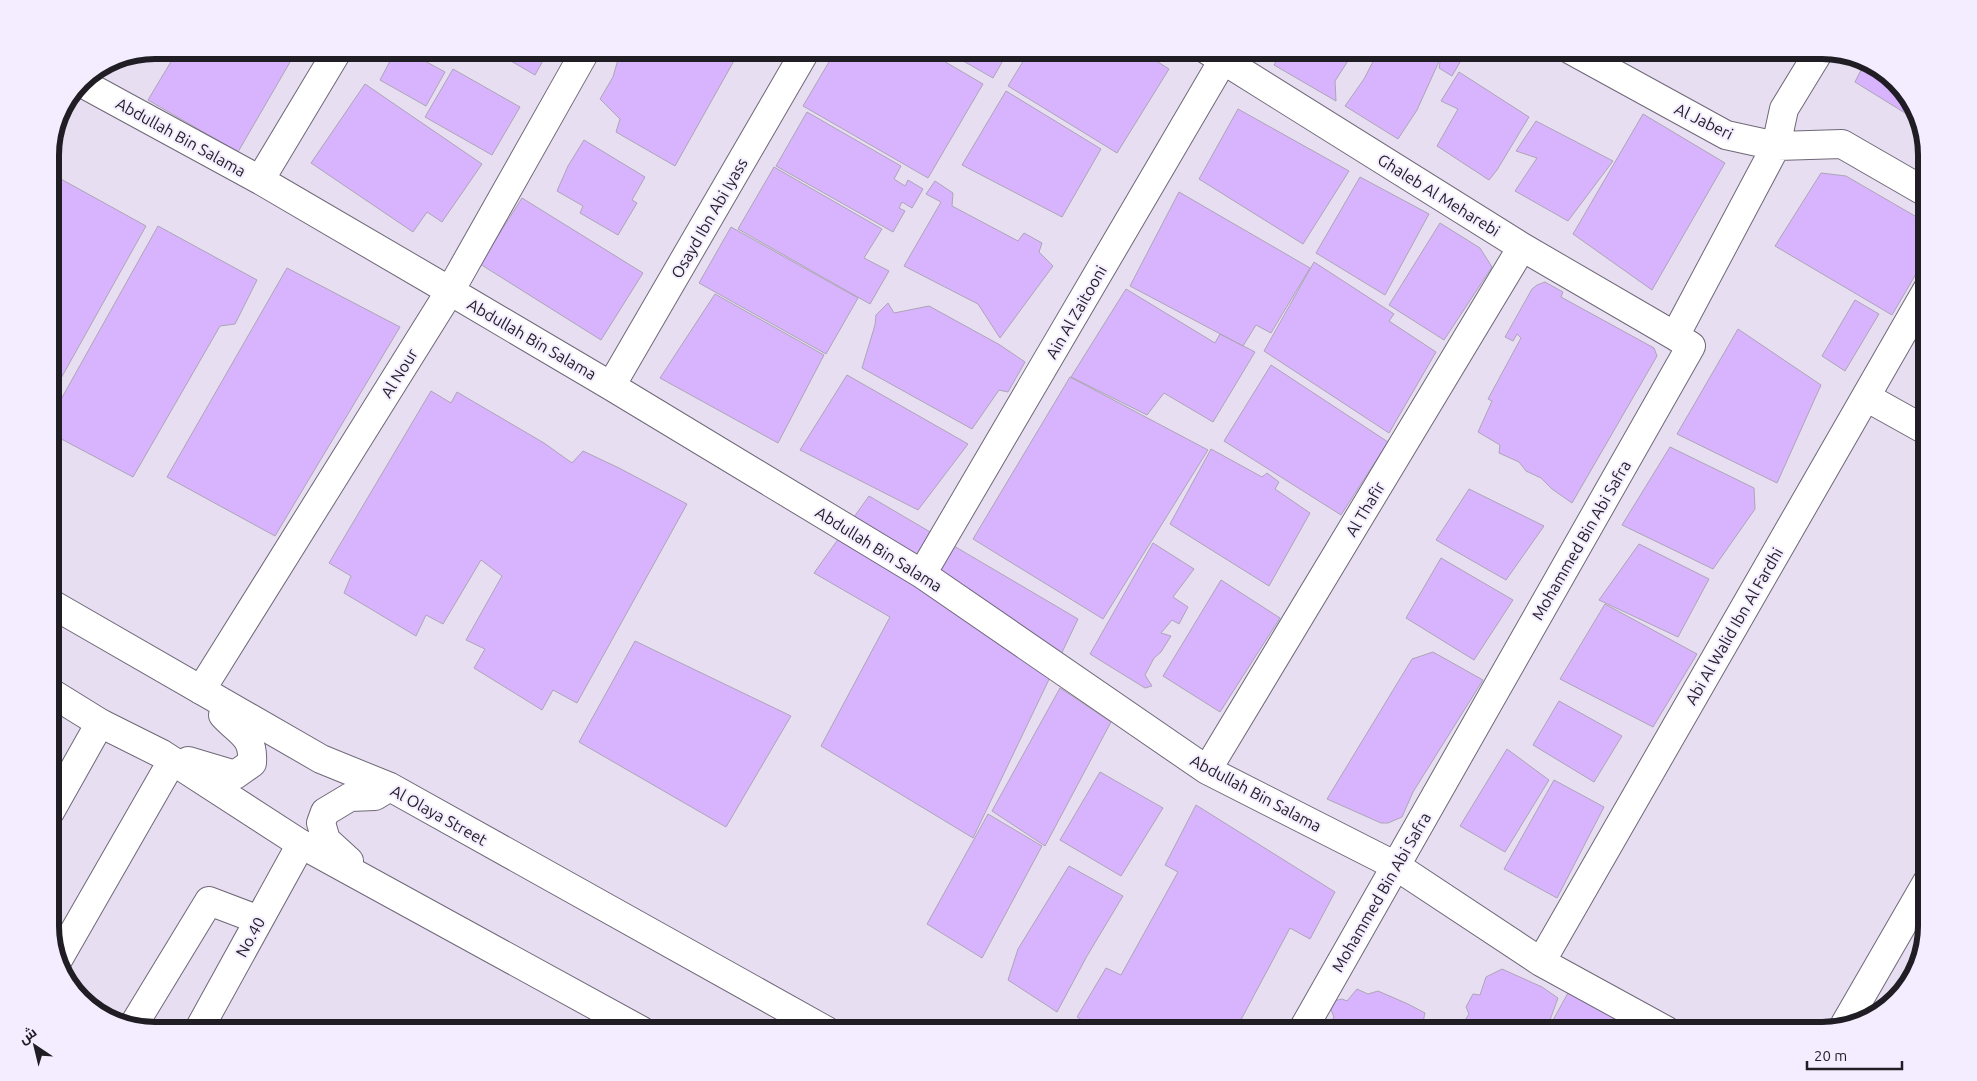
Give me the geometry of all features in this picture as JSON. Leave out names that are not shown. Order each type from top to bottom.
[{"type":"street","points":[[260,180],[333,59]]},
{"type":"street","name":"Al Nour","points":[[201,690],[450,291],[581,59]]},
{"type":"street","name":"Osayd Ibn Abi Iyass","points":[[611,386],[801,59]]},
{"type":"street","name":"Ain Al Zaitooni","points":[[922,574],[1217,59]]},
{"type":"street","name":"Ghaleb Al Meharebi","points":[[1229,59],[1522,247],[1675,336]]},
{"type":"street","name":"Al Jaberi","points":[[1594,59],[1726,135],[1776,146],[1842,144],[1918,188]]},
{"type":"street","points":[[1675,336],[1776,146],[1784,109],[1815,59]]},
{"type":"street","name":"Abdullah Bin Salama","points":[[88,86],[260,180],[450,291],[922,574],[1207,770],[1396,866],[1541,962],[1651,1022]]},
{"type":"street","name":"Al Thafir","points":[[1207,770],[1522,247]]},
{"type":"street","name":"Abi Al Walid Ibn Al Fardhi","points":[[1541,962],[1918,306]]},
{"type":"street","name":"Mohammed Bin Abi Safra","points":[[1307,1022],[1691,346],[1675,336]]},
{"type":"street","points":[[1866,397],[1918,426]]},
{"type":"street","name":"Al Olaya Street","points":[[59,608],[321,759],[390,787],[811,1022]]},
{"type":"street","points":[[167,758],[235,775],[252,763],[252,750],[247,736],[231,724],[201,690]]},
{"type":"street","points":[[59,698],[100,723],[167,758],[301,844],[626,1022]]},
{"type":"street","points":[[59,796],[100,723]]},
{"type":"street","points":[[63,951],[167,758]]},
{"type":"street","points":[[382,887],[326,840],[320,823],[325,812],[350,796],[375,796],[390,787]]},
{"type":"street","name":"No.40","points":[[203,1022],[301,844]]},
{"type":"street","points":[[1848,1019],[1918,898]]},
{"type":"street","points":[[137,1020],[209,901],[259,920]]},
{"type":"building","points":[[173,59],[292,59],[238,152],[148,100]]},
{"type":"building","points":[[391,59],[421,59],[445,72],[426,106],[380,80]]},
{"type":"building","points":[[507,59],[544,59],[535,75]]},
{"type":"building","points":[[619,59],[735,59],[675,166],[616,132],[620,119],[600,99],[613,77]]},
{"type":"building","points":[[831,59],[940,59],[983,84],[928,178],[803,106]]},
{"type":"building","points":[[960,59],[1004,59],[993,78]]},
{"type":"building","points":[[1024,59],[1153,59],[1169,69],[1117,153],[1008,86]]},
{"type":"building","points":[[1277,59],[1349,59],[1335,81],[1336,101],[1274,65]]},
{"type":"building","points":[[1374,59],[1440,59],[1417,110],[1398,139],[1345,106],[1364,79]]},
{"type":"building","points":[[1441,59],[1462,59],[1452,76],[1439,68]]},
{"type":"building","points":[[1862,68],[1875,75],[1894,92],[1910,116],[1855,82]]},
{"type":"building","points":[[453,69],[520,107],[492,155],[425,117]]},
{"type":"building","points":[[1459,72],[1529,117],[1489,180],[1437,146],[1458,109],[1441,101]]},
{"type":"building","points":[[365,84],[482,164],[442,222],[427,212],[413,232],[311,163]]},
{"type":"building","points":[[1006,91],[1101,149],[1062,217],[962,165]]},
{"type":"building","points":[[1238,109],[1349,171],[1303,244],[1199,179]]},
{"type":"building","points":[[807,112],[901,166],[894,179],[905,186],[908,180],[923,189],[912,208],[902,202],[899,208],[905,211],[893,232],[776,166]]},
{"type":"building","points":[[1643,114],[1725,163],[1652,290],[1573,234]]},
{"type":"building","points":[[1536,121],[1613,161],[1568,221],[1515,191],[1537,158],[1516,151]]},
{"type":"building","points":[[584,140],[645,177],[632,200],[637,203],[618,235],[580,213],[583,206],[557,191],[568,166]]},
{"type":"building","points":[[774,167],[882,229],[864,258],[889,271],[870,304],[738,229]]},
{"type":"building","points":[[1821,173],[1846,176],[1918,218],[1918,270],[1892,315],[1775,246]]},
{"type":"building","points":[[1360,177],[1429,214],[1385,295],[1316,253]]},
{"type":"building","points":[[59,178],[146,226],[59,382]]},
{"type":"building","points":[[935,181],[953,193],[952,206],[1018,241],[1024,233],[1042,243],[1039,252],[1053,266],[1000,338],[978,304],[904,266],[941,202],[926,194]]},
{"type":"building","points":[[1179,192],[1310,268],[1271,333],[1256,325],[1243,346],[1130,286]]},
{"type":"building","points":[[522,198],[643,273],[601,340],[480,264]]},
{"type":"building","points":[[1440,223],[1480,248],[1492,267],[1444,340],[1389,305]]},
{"type":"building","points":[[158,226],[257,280],[235,324],[220,326],[133,477],[59,438],[59,403]]},
{"type":"building","points":[[731,227],[858,298],[826,354],[699,283]]},
{"type":"building","points":[[1314,262],[1394,314],[1389,321],[1436,352],[1389,433],[1264,351]]},
{"type":"building","points":[[287,268],[400,327],[275,536],[167,477]]},
{"type":"building","points":[[1545,282],[1563,292],[1561,297],[1654,348],[1657,356],[1572,503],[1552,489],[1541,478],[1526,471],[1519,462],[1499,453],[1500,445],[1478,432],[1492,401],[1488,399],[1521,338],[1517,334],[1513,341],[1505,337],[1532,289]]},
{"type":"building","points":[[1126,289],[1215,343],[1220,334],[1255,352],[1213,422],[1164,393],[1147,415],[1071,377]]},
{"type":"building","points":[[715,294],[824,355],[778,443],[660,378]]},
{"type":"building","points":[[1855,300],[1879,314],[1845,371],[1822,356]]},
{"type":"building","points":[[888,303],[894,313],[929,306],[1000,345],[1025,362],[1008,392],[999,390],[972,429],[862,368],[875,325],[876,315]]},
{"type":"building","points":[[1738,329],[1821,385],[1777,483],[1677,434]]},
{"type":"building","points":[[1271,365],[1388,442],[1341,515],[1224,441]]},
{"type":"building","points":[[847,375],[968,444],[918,510],[800,450]]},
{"type":"building","points":[[1070,377],[1208,450],[1103,619],[973,539]]},
{"type":"building","points":[[431,391],[451,403],[457,392],[544,443],[572,463],[583,451],[687,504],[577,703],[553,690],[542,710],[474,668],[485,649],[466,640],[502,576],[481,560],[443,624],[426,615],[416,636],[344,593],[351,576],[329,563]]},
{"type":"building","points":[[1670,447],[1754,488],[1755,509],[1713,569],[1622,525]]},
{"type":"building","points":[[1211,449],[1262,477],[1267,473],[1279,482],[1275,489],[1310,513],[1269,586],[1170,524]]},
{"type":"building","points":[[1469,489],[1544,526],[1506,580],[1436,540]]},
{"type":"building","points":[[869,496],[1078,619],[973,838],[821,746],[890,617],[814,573]]},
{"type":"building","points":[[1153,543],[1194,569],[1173,597],[1188,607],[1179,624],[1172,620],[1161,633],[1171,636],[1161,652],[1154,658],[1145,675],[1152,686],[1145,688],[1090,654]]},
{"type":"building","points":[[1639,544],[1709,579],[1678,637],[1599,600]]},
{"type":"building","points":[[1441,558],[1513,600],[1474,660],[1406,618]]},
{"type":"building","points":[[1221,580],[1280,618],[1220,712],[1163,676]]},
{"type":"building","points":[[1605,604],[1697,654],[1653,727],[1560,679]]},
{"type":"building","points":[[635,641],[791,716],[726,827],[579,742]]},
{"type":"building","points":[[1433,652],[1483,680],[1413,792],[1402,817],[1388,823],[1381,823],[1327,799],[1412,659]]},
{"type":"building","points":[[1060,688],[1111,722],[1045,846],[992,811]]},
{"type":"building","points":[[1559,701],[1622,736],[1594,782],[1533,745]]},
{"type":"building","points":[[1507,749],[1549,780],[1505,852],[1460,826]]},
{"type":"building","points":[[1100,772],[1163,808],[1121,876],[1060,840]]},
{"type":"building","points":[[1554,780],[1604,807],[1557,898],[1504,869]]},
{"type":"building","points":[[1196,805],[1335,892],[1310,939],[1290,928],[1240,1022],[1085,1022],[1077,1017],[1106,968],[1121,975],[1178,872],[1165,865]]},
{"type":"building","points":[[988,814],[1042,846],[982,958],[927,924]]},
{"type":"building","points":[[1069,866],[1123,896],[1087,956],[1057,1012],[1008,980],[1018,949]]},
{"type":"building","points":[[1502,969],[1542,987],[1558,998],[1550,1020],[1549,1022],[1464,1022],[1469,1014],[1466,1007],[1473,994],[1480,995],[1486,977]]},
{"type":"building","points":[[1357,989],[1368,994],[1378,991],[1425,1013],[1423,1022],[1331,1022],[1334,1017],[1331,1010],[1333,1001],[1342,999],[1347,1001]]},
{"type":"building","points":[[1569,991],[1622,1022],[1552,1022]]}]
